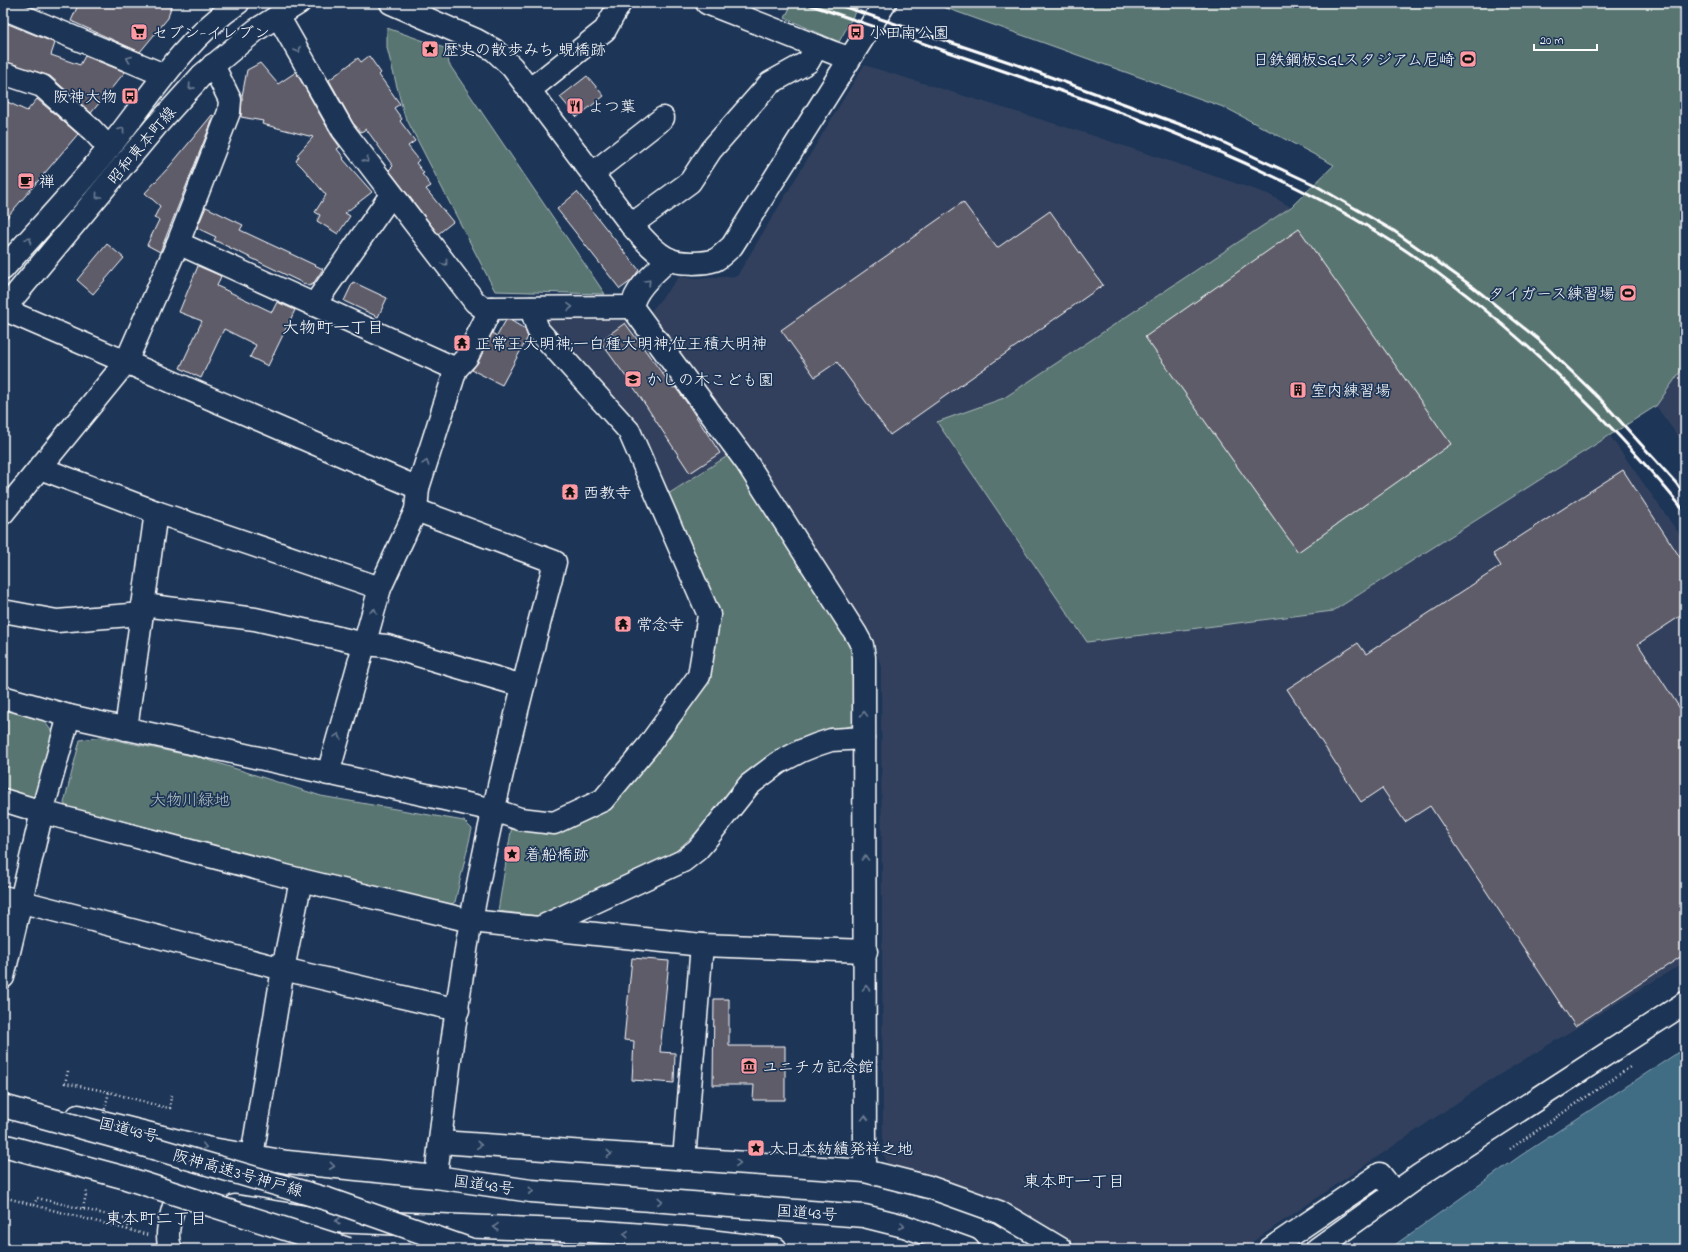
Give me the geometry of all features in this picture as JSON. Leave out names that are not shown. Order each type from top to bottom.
[{"type":"main road","name":"昭和東本町線","points":[[3,269],[109,148],[164,74],[201,33],[238,3]]},
{"type":"main road","name":"昭和東本町線","points":[[3,309],[156,126],[202,74],[251,34],[299,3]]},
{"type":"main road","points":[[391,3],[476,40],[494,50],[512,67],[631,225],[649,245],[669,259],[699,263],[714,260],[724,254],[732,246],[884,3]]},
{"type":"main road","points":[[528,89],[541,81],[605,30],[620,3]]},
{"type":"main road","points":[[707,3],[849,58]]},
{"type":"main road","points":[[3,8],[164,74]]},
{"type":"main road","points":[[278,16],[343,130],[391,195],[475,302],[483,308],[632,307]]},
{"type":"main road","points":[[631,225],[690,182],[711,150],[770,83],[808,62],[817,46]]},
{"type":"main road","points":[[3,513],[126,362],[178,243],[230,107],[230,100],[226,90],[213,65]]},
{"type":"main road","points":[[3,73],[42,86],[92,130],[109,148]]},
{"type":"main road","points":[[593,173],[663,118]]},
{"type":"main road","points":[[314,305],[391,195]]},
{"type":"main road","points":[[178,243],[456,369]]},
{"type":"main road","points":[[669,259],[639,291],[633,301],[632,307],[747,462],[862,645],[864,657],[866,951],[865,1171]]},
{"type":"main road","points":[[328,774],[380,588],[416,510],[418,488],[456,369],[467,357],[491,308]]},
{"type":"main road","points":[[3,697],[69,716],[494,810],[520,819],[554,823],[603,800],[648,746],[699,676],[709,615],[629,431],[538,330],[531,308]]},
{"type":"main road","points":[[3,309],[418,488]]},
{"type":"main road","points":[[40,468],[156,512],[380,588]]},
{"type":"main road","points":[[416,510],[555,562],[522,686],[471,921],[436,1177]]},
{"type":"main road","points":[[126,729],[156,512]]},
{"type":"main road","points":[[3,611],[57,621],[143,610],[255,619],[365,644],[387,646],[522,686]]},
{"type":"main road","points":[[3,977],[12,900],[42,812],[69,716]]},
{"type":"main road","points":[[539,928],[683,861],[697,850],[704,842],[749,785],[778,763],[801,751],[831,740],[864,738]]},
{"type":"main road","points":[[3,800],[42,812],[301,880],[471,921],[702,945],[866,951]]},
{"type":"main road","points":[[252,1156],[283,969],[301,880]]},
{"type":"main road","points":[[12,900],[283,969],[458,1010]]},
{"type":"main road","points":[[684,1159],[702,945]]},
{"type":"main road","points":[[1317,1249],[1394,1193],[1685,1003]]},
{"type":"main road","name":"国道43号","points":[[3,1097],[206,1148],[287,1162],[436,1177],[531,1191],[864,1216],[904,1226],[968,1249]]},
{"type":"main road","name":"阪神高速3号神戸線","points":[[3,1106],[112,1136],[330,1200],[470,1249]]},
{"type":"main road","points":[[440,1142],[865,1171],[930,1187],[998,1212],[1061,1249]]},
{"type":"main road","points":[[3,1145],[126,1178],[348,1249]]},
{"type":"main road","points":[[3,1152],[192,1200],[331,1221],[589,1231],[684,1238],[776,1249]]},
{"type":"main road","points":[[1270,1249],[1380,1174],[1394,1193]]},
{"type":"main road","points":[[170,1245],[168,1235],[177,1196]]},
{"type":"main road","points":[[244,1208],[338,1249]]},
{"type":"path","points":[[1510,1149],[1633,1064]]},
{"type":"path","points":[[68,1071],[65,1083],[109,1092],[170,1108],[171,1095]]},
{"type":"path","points":[[3,1197],[128,1230],[170,1245]]},
{"type":"path","points":[[34,1206],[37,1198],[83,1208],[129,1220],[128,1230]]},
{"type":"shaded area","points":[[864,65],[1085,133],[1268,194],[1291,207],[1004,398],[937,423],[1333,611],[1610,436],[1685,542],[1685,962],[1489,1081],[1242,1249],[1087,1249],[965,1187],[888,1165],[883,1153],[881,667],[872,636],[651,311],[680,276],[693,279],[737,276]]},
{"type":"shaded area","name":"かしの木こども園","points":[[549,316],[622,316],[636,322],[729,455],[665,496],[545,329]]},
{"type":"shaded area","points":[[1685,365],[1685,446],[1656,406]]},
{"type":"shaded area","points":[[1685,1048],[1685,1249],[1389,1249],[1520,1156]]},
{"type":"green space","points":[[792,3],[860,3],[839,42],[785,18]]},
{"type":"green space","points":[[932,3],[1685,3],[1685,365],[1656,406],[1333,611],[1087,642],[937,422],[1004,398],[1291,207],[1334,165],[1226,108]]},
{"type":"green space","points":[[387,28],[447,49],[449,64],[605,294],[495,291],[404,114],[387,48]]},
{"type":"green space","points":[[729,455],[856,645],[857,724],[817,736],[774,757],[736,782],[700,829],[673,854],[547,917],[498,911],[512,825],[609,807],[710,680],[719,616],[665,496]]},
{"type":"green space","points":[[3,707],[43,719],[54,735],[38,799],[3,794]]},
{"type":"green space","name":"大物川緑地","points":[[101,737],[202,758],[321,796],[464,821],[472,829],[455,902],[446,907],[70,814],[64,803],[80,740]]},
{"type":"building","points":[[79,3],[172,3],[168,18],[140,52],[71,21]]},
{"type":"building","points":[[3,22],[55,43],[51,55],[80,65],[85,56],[125,72],[91,113],[50,76],[3,61]]},
{"type":"building","points":[[369,56],[381,73],[379,75],[400,104],[394,108],[402,119],[400,121],[415,141],[408,146],[419,160],[416,163],[424,173],[422,174],[431,186],[426,189],[453,222],[438,234],[389,170],[393,166],[366,129],[361,132],[353,123],[329,80],[358,58],[361,62]]},
{"type":"building","points":[[260,63],[278,84],[296,72],[332,136],[340,147],[337,149],[344,158],[343,159],[372,192],[345,213],[350,216],[338,234],[317,221],[320,215],[315,212],[326,195],[296,161],[299,156],[297,155],[313,137],[262,124],[263,121],[241,117],[242,96],[247,70]]},
{"type":"building","points":[[587,76],[604,96],[577,117],[560,97]]},
{"type":"building","points":[[37,99],[78,134],[3,222],[3,100],[27,111]]},
{"type":"building","points":[[212,115],[214,116],[160,252],[147,245],[159,220],[154,218],[160,206],[145,193],[169,167]]},
{"type":"building","points":[[577,192],[639,270],[631,281],[620,289],[557,209]]},
{"type":"building","points":[[963,202],[997,248],[1050,211],[1103,285],[890,435],[837,362],[815,377],[781,330]]},
{"type":"building","points":[[206,207],[243,225],[240,230],[323,269],[313,284],[309,286],[214,240],[216,237],[197,228]]},
{"type":"building","name":"室内練習場","points":[[1299,229],[1451,444],[1298,552],[1145,337]]},
{"type":"building","points":[[107,244],[124,258],[93,294],[77,280]]},
{"type":"building","points":[[198,266],[221,276],[217,286],[272,312],[277,302],[295,310],[268,366],[250,357],[256,345],[224,329],[201,378],[180,368],[202,321],[179,312]]},
{"type":"building","points":[[353,282],[387,298],[378,317],[344,301]]},
{"type":"building","points":[[506,320],[510,320],[525,329],[528,337],[502,385],[472,370],[478,362],[492,333],[497,336]]},
{"type":"building","points":[[625,323],[673,388],[675,387],[687,403],[720,453],[690,473],[637,392],[600,341]]},
{"type":"building","points":[[1623,470],[1685,565],[1685,613],[1638,644],[1685,716],[1685,954],[1575,1026],[1430,806],[1405,822],[1382,788],[1361,802],[1287,689],[1358,643],[1366,654],[1501,566],[1493,554]]},
{"type":"building","points":[[632,958],[669,961],[660,1052],[675,1053],[674,1083],[632,1080],[634,1041],[624,1040]]},
{"type":"building","name":"ユニチカ記念館","points":[[714,999],[729,999],[729,1046],[785,1046],[785,1100],[753,1100],[754,1085],[713,1085]]},
{"type":"railway","points":[[805,3],[1069,94],[1166,130],[1261,170],[1352,217],[1396,244],[1426,265],[1514,334],[1568,384],[1620,437],[1685,512]]},
{"type":"railway","points":[[833,3],[1015,64],[1201,132],[1313,184],[1394,231],[1473,287],[1539,340],[1601,400],[1676,483],[1685,496]]},
{"type":"place","name":"セブン-イレブン","points":[[139,32]]},
{"type":"place","name":"小田南公園","points":[[856,32]]},
{"type":"place","name":"歴史の散歩みち 蜆橋跡","points":[[430,49]]},
{"type":"place","name":"日鉄鋼板SGLスタジアム尼崎","points":[[1468,59]]},
{"type":"place","name":"阪神大物","points":[[130,96]]},
{"type":"place","name":"よつ葉","points":[[575,106]]},
{"type":"place","name":"禅","points":[[26,181]]},
{"type":"place","name":"タイガース練習場","points":[[1628,293]]},
{"type":"place","name":"正常王大明神;一白種大明神;位王積大明神","points":[[462,343]]},
{"type":"place","name":"かしの木こども園","points":[[633,379]]},
{"type":"place","name":"室内練習場","points":[[1298,390]]},
{"type":"place","name":"西教寺","points":[[570,492]]},
{"type":"place","name":"常念寺","points":[[623,624]]},
{"type":"place","name":"着船橋跡","points":[[512,854]]},
{"type":"place","name":"ユニチカ記念館","points":[[749,1066]]},
{"type":"place","name":"大日本紡績発祥之地","points":[[756,1148]]},
{"type":"district","name":"大物町一丁目","points":[[333,327]]},
{"type":"district","name":"東本町一丁目","points":[[1074,1181]]},
{"type":"district","name":"東本町二丁目","points":[[156,1218]]}]
